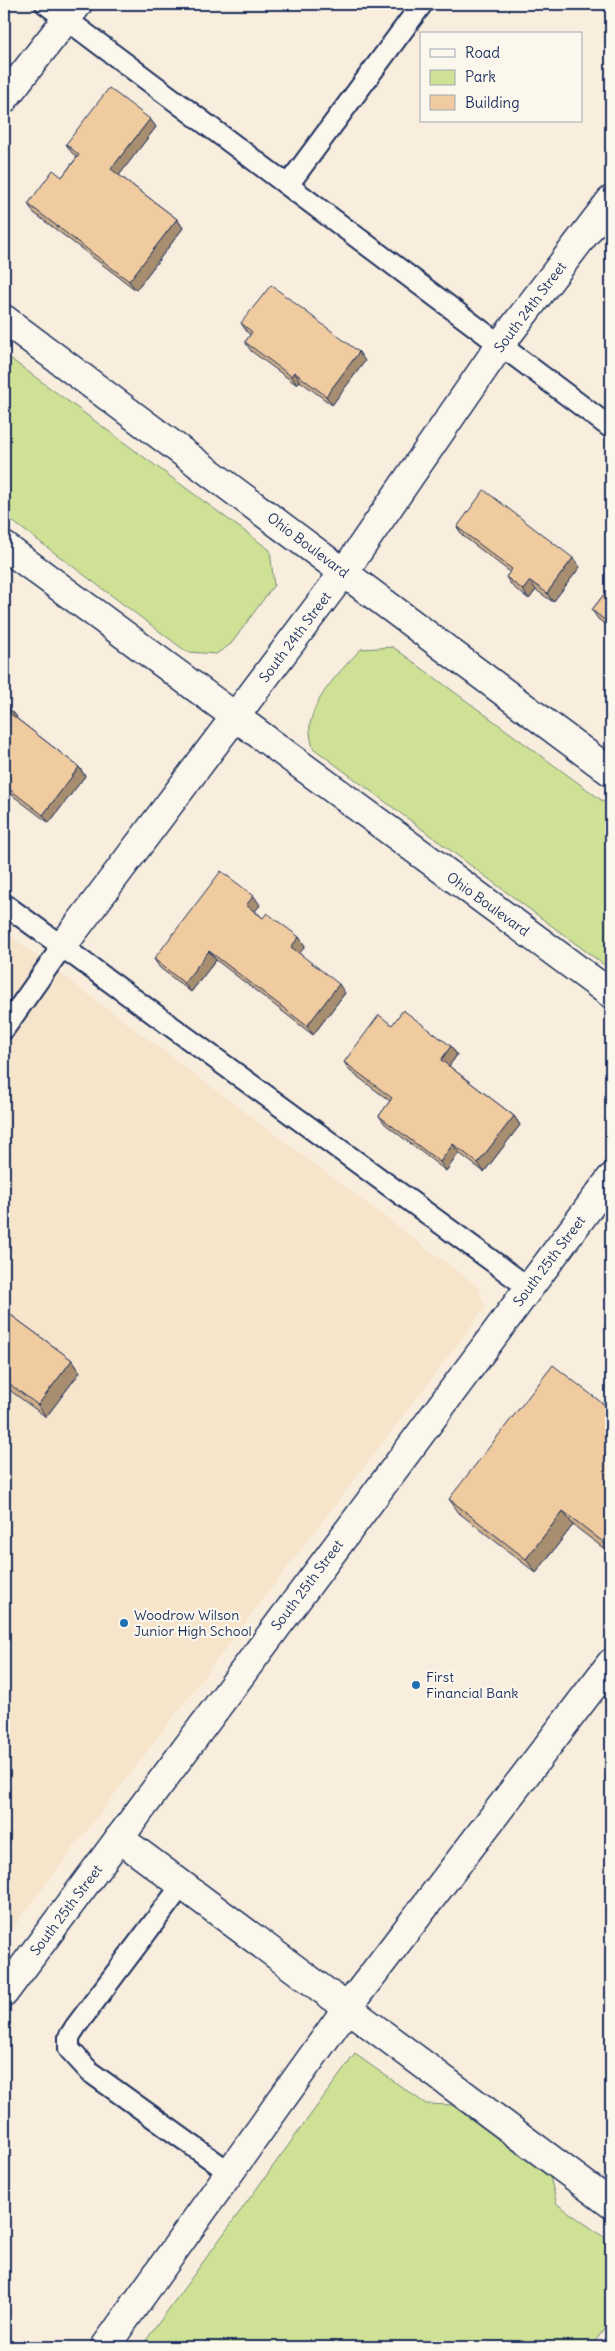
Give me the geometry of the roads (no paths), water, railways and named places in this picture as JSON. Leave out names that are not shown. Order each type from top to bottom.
[{"type":"street","points":[[4,99],[63,9]]},
{"type":"street","name":"South 24th Street","points":[[61,948],[344,572],[500,345],[611,200]]},
{"type":"street","name":"Ohio Boulevard","points":[[4,320],[611,772]]},
{"type":"street","name":"Ohio Boulevard","points":[[4,546],[611,994]]},
{"type":"street","name":"South 25th Street","points":[[4,1993],[611,1178]]},
{"type":"street","points":[[105,2347],[347,2008],[611,1663]]},
{"type":"street","points":[[119,1838],[611,2204]]},
{"type":"lane","points":[[288,185],[422,4]]},
{"type":"lane","points":[[63,9],[288,185],[611,428]]},
{"type":"lane","points":[[4,904],[61,948],[529,1288]]},
{"type":"lane","points":[[4,1029],[61,948]]},
{"type":"lane","points":[[182,1885],[76,2026],[69,2037],[69,2049],[90,2072],[229,2172]]},
{"type":"place","name":"Woodrow Wilson Junior High School","points":[[124,1623]]},
{"type":"place","name":"First Financial Bank","points":[[416,1685]]}]
